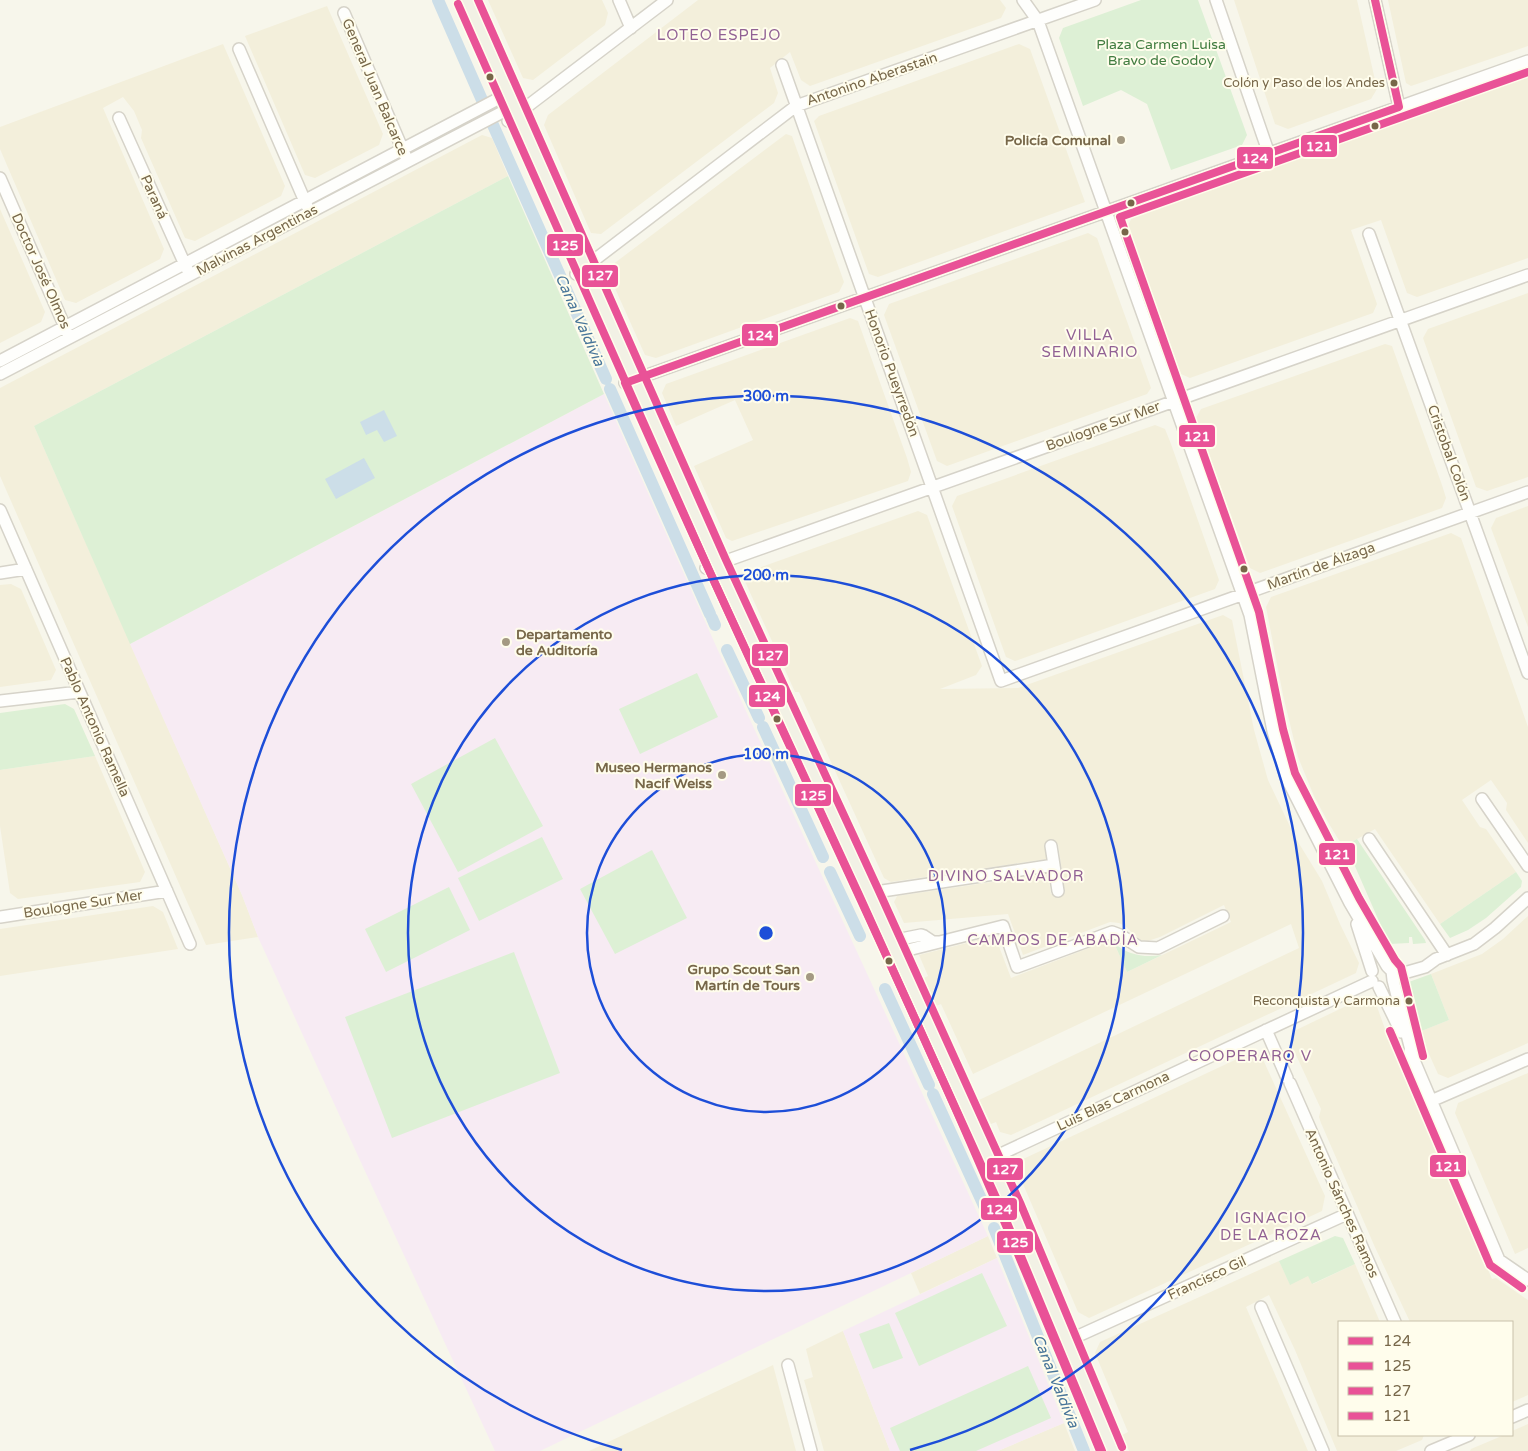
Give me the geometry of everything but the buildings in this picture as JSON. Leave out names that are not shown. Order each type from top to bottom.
[{"type":"main road","points":[[454,0],[499,109],[581,271],[631,381],[856,891],[1001,1213],[1100,1451]]},
{"type":"main road","points":[[467,0],[499,109]]},
{"type":"main road","points":[[712,566],[894,947],[990,1159],[1113,1451]]},
{"type":"street","points":[[619,0],[631,28]]},
{"type":"street","name":"Malvinas Argentinas","points":[[0,361],[68,332],[189,275],[407,162],[499,109],[631,28],[668,0]]},
{"type":"street","points":[[1023,0],[1038,21],[1243,594],[1250,615],[1273,731],[1286,777],[1350,903],[1391,973],[1413,1058]]},
{"type":"street","name":"Antonino Aberastain","points":[[581,271],[796,106],[1095,0]]},
{"type":"street","points":[[1216,0],[1269,154]]},
{"type":"street","points":[[1375,0],[1399,107]]},
{"type":"street","name":"General Juan Balcarce","points":[[344,13],[407,162]]},
{"type":"street","points":[[238,49],[310,212]]},
{"type":"street","points":[[631,381],[1528,61]]},
{"type":"street","name":"Honorio Pueyrredón","points":[[782,65],[1001,680]]},
{"type":"street","name":"Malvinas Argentinas","points":[[0,374],[184,264],[402,149],[499,109]]},
{"type":"street","name":"Paraná","points":[[119,118],[189,275]]},
{"type":"street","name":"Doctor José Olmos","points":[[0,178],[68,332]]},
{"type":"street","name":"Cristobal Colón","points":[[1370,234],[1528,672]]},
{"type":"street","name":"Boulogne Sur Mer","points":[[712,566],[1528,275]]},
{"type":"street","name":"Martín de Álzaga","points":[[1001,680],[1528,492]]},
{"type":"street","name":"Pablo Antonio Ramella","points":[[0,510],[190,944]]},
{"type":"street","points":[[0,572],[26,569]]},
{"type":"street","points":[[0,701],[79,692]]},
{"type":"street","points":[[1482,799],[1528,866]]},
{"type":"street","points":[[1369,839],[1447,954]]},
{"type":"street","points":[[1051,846],[1058,892]]},
{"type":"street","points":[[869,893],[1054,865]]},
{"type":"street","name":"Boulogne Sur Mer","points":[[0,917],[167,891]]},
{"type":"street","points":[[1374,980],[1386,987],[1391,973],[1423,960],[1436,959],[1474,944],[1528,898]]},
{"type":"street","points":[[1350,903],[1374,980],[1413,1058],[1499,1260],[1528,1280]]},
{"type":"street","points":[[894,947],[938,942],[1003,926],[1017,967],[1112,932],[1139,947],[1158,948],[1223,916]]},
{"type":"street","points":[[1374,980],[1378,966],[1391,973]]},
{"type":"street","name":"Luis Blas Carmona","points":[[990,1159],[1374,980]]},
{"type":"street","name":"Antonio Sánches Ramos","points":[[1266,1030],[1395,1321]]},
{"type":"street","points":[[1431,1101],[1528,1058]]},
{"type":"street","name":"Francisco Gil","points":[[1068,1342],[1347,1214]]},
{"type":"street","points":[[1261,1307],[1323,1451]]},
{"type":"street","points":[[788,1365],[811,1451]]},
{"type":"street","points":[[1513,1417],[1528,1410]]},
{"type":"street","points":[[1431,1451],[1466,1436]]},
{"type":"shaded area","points":[[488,0],[602,0],[608,13],[605,25],[533,80],[523,78]]},
{"type":"shaded area","points":[[698,0],[1000,0],[1006,8],[1001,18],[810,86],[801,80],[790,52],[770,68],[778,93],[774,103],[601,234],[591,233],[544,125],[548,115]]},
{"type":"shaded area","points":[[1234,0],[1357,0],[1377,89],[1371,99],[1288,129],[1275,124]]},
{"type":"shaded area","points":[[1388,0],[1528,0],[1528,46],[1411,86],[1406,83]]},
{"type":"shaded area","points":[[327,6],[383,134],[379,145],[315,178],[305,175],[245,36]]},
{"type":"shaded area","points":[[223,44],[285,186],[281,196],[195,241],[185,238],[141,138],[142,130],[134,111],[123,97],[103,108],[164,249],[160,259],[76,303],[65,300],[0,149],[0,127]]},
{"type":"shaded area","points":[[1019,44],[1030,49],[1085,202],[878,277],[869,274],[814,121],[819,116]]},
{"type":"shaded area","points":[[1528,76],[1528,258],[1417,297],[1407,293],[1381,220],[1351,230],[1377,304],[1373,313],[1190,378],[1181,374],[1128,226],[1132,217]]},
{"type":"shaded area","points":[[786,134],[792,136],[844,282],[839,292],[656,358],[645,355],[609,275],[612,265]]},
{"type":"shaded area","points":[[482,135],[492,138],[508,176],[34,426],[242,895],[258,937],[206,945],[0,476],[0,388]]},
{"type":"shaded area","points":[[0,209],[45,312],[41,322],[0,343]]},
{"type":"shaded area","points":[[1088,233],[1097,238],[1151,388],[1147,394],[947,466],[937,461],[884,315],[889,304]]},
{"type":"shaded area","points":[[1528,293],[1528,477],[1487,491],[1476,487],[1423,338],[1428,329]]},
{"type":"shaded area","points":[[850,318],[858,321],[907,458],[911,472],[908,481],[732,541],[726,538],[694,466],[753,440],[735,400],[676,426],[662,393],[666,384]]},
{"type":"shaded area","points":[[1385,344],[1392,346],[1442,485],[1446,498],[1442,508],[1260,573],[1250,568],[1196,418],[1201,409]]},
{"type":"shaded area","points":[[604,394],[716,646],[988,1236],[540,1451],[495,1451],[258,937],[242,895],[130,644]]},
{"type":"shaded area","points":[[1155,425],[1165,429],[1171,444],[1219,580],[1215,589],[1015,661],[1006,657],[952,506],[957,496]]},
{"type":"shaded area","points":[[1528,506],[1528,627],[1491,528],[1496,518]]},
{"type":"shaded area","points":[[918,511],[927,515],[982,666],[976,675],[940,689],[1018,688],[1223,615],[1232,620],[1254,730],[1268,780],[1295,837],[1322,881],[1359,963],[1356,973],[1011,1135],[1000,1132],[996,1122],[991,1124],[979,1100],[1299,948],[1291,924],[973,1074],[941,1004],[936,1006],[924,978],[928,976],[919,955],[995,936],[1011,978],[1110,940],[1114,943],[1127,972],[1231,922],[1224,905],[1160,937],[1148,941],[1140,940],[1119,923],[1110,922],[1023,955],[1008,914],[904,923],[894,902],[897,896],[1048,874],[1051,894],[1065,892],[1058,844],[1045,845],[1047,859],[891,882],[884,878],[799,692],[795,692],[743,577],[747,572]]},
{"type":"shaded area","points":[[1451,533],[1461,538],[1528,727],[1528,843],[1506,810],[1507,803],[1491,780],[1462,800],[1480,827],[1486,829],[1516,872],[1440,924],[1375,829],[1343,847],[1328,822],[1314,796],[1298,757],[1283,695],[1266,607],[1271,597]]},
{"type":"shaded area","points":[[11,584],[21,589],[56,670],[51,680],[0,687],[0,585]]},
{"type":"shaded area","points":[[95,756],[145,872],[140,882],[18,899],[10,893],[0,826],[0,770]]},
{"type":"shaded area","points":[[153,906],[163,912],[178,949],[0,976],[0,929]]},
{"type":"shaded area","points":[[1528,916],[1528,1043],[1448,1078],[1438,1074],[1419,1032],[1449,1020],[1431,974],[1482,954],[1503,939]]},
{"type":"shaded area","points":[[1365,997],[1375,1001],[1390,1043],[1492,1279],[1496,1278],[1528,1300],[1528,1395],[1513,1402],[1513,1321],[1410,1321],[1321,1123],[1319,1117],[1321,1109],[1290,1042],[1294,1031]]},
{"type":"shaded area","points":[[1252,1052],[1261,1055],[1325,1196],[1322,1211],[1089,1318],[1078,1312],[1017,1170],[1021,1160]]},
{"type":"shaded area","points":[[1528,1073],[1528,1248],[1515,1254],[1455,1113],[1458,1103]]},
{"type":"shaded area","points":[[988,1236],[997,1258],[920,1294],[911,1273]]},
{"type":"shaded area","points":[[997,1258],[1064,1423],[998,1451],[890,1451],[843,1331]]},
{"type":"shaded area","points":[[1279,1261],[1290,1284],[1308,1275],[1313,1284],[1355,1264],[1380,1321],[1338,1321],[1338,1436],[1424,1436],[1422,1440],[1396,1451],[1337,1451],[1295,1350],[1269,1295],[1246,1307],[1308,1451],[1129,1451],[1122,1435],[1128,1432],[1095,1353],[1100,1342]]},
{"type":"shaded area","points":[[843,1331],[890,1451],[824,1451],[804,1380],[813,1377],[806,1349]]},
{"type":"shaded area","points":[[773,1365],[796,1451],[589,1451],[670,1413]]},
{"type":"shaded area","points":[[1064,1423],[1075,1451],[998,1451]]},
{"type":"shaded area","points":[[1528,1424],[1528,1451],[1470,1451],[1502,1436],[1513,1436],[1513,1431]]},
{"type":"green space","name":"Plaza Carmen Luisa Bravo de Godoy","points":[[1141,0],[1198,0],[1247,135],[1242,145],[1171,170],[1147,104],[1121,90],[1083,106],[1059,38],[1063,28]]},
{"type":"green space","points":[[508,176],[604,394],[130,644],[34,426]]},
{"type":"green space","points":[[697,673],[718,717],[640,754],[619,709]]},
{"type":"green space","points":[[65,704],[74,709],[95,756],[0,770],[0,713]]},
{"type":"green space","points":[[495,738],[543,826],[458,872],[411,784]]},
{"type":"green space","points":[[542,837],[563,879],[479,921],[458,878]]},
{"type":"green space","points":[[1357,839],[1426,943],[1413,944],[1412,937],[1409,937],[1409,943],[1389,944],[1354,864],[1343,847]]},
{"type":"green space","points":[[652,850],[687,918],[615,954],[580,889]]},
{"type":"green space","points":[[1516,872],[1522,881],[1521,887],[1486,918],[1468,930],[1450,938],[1440,924]]},
{"type":"green space","points":[[449,887],[470,930],[386,972],[365,929]]},
{"type":"green space","points":[[1114,943],[1136,955],[1162,955],[1127,972]]},
{"type":"green space","points":[[514,952],[560,1073],[392,1138],[345,1017]]},
{"type":"green space","points":[[1431,974],[1449,1020],[1419,1032],[1406,983]]},
{"type":"green space","points":[[1335,1236],[1343,1238],[1355,1264],[1312,1284],[1308,1276],[1290,1285],[1279,1261]]},
{"type":"green space","points":[[982,1273],[1007,1326],[919,1366],[895,1313]]},
{"type":"green space","points":[[889,1323],[903,1358],[873,1369],[859,1334]]},
{"type":"green space","points":[[1028,1366],[1051,1418],[976,1451],[900,1451],[890,1428]]},
{"type":"water","points":[[384,410],[397,436],[384,442],[377,430],[366,435],[360,422]]},
{"type":"water","points":[[364,458],[375,478],[336,499],[325,479]]},
{"type":"waterway","name":"Canal Valdivia","points":[[438,0],[482,100]]},
{"type":"waterway","name":"Canal Valdivia","points":[[493,125],[606,379]]},
{"type":"waterway","name":"Canal Valdivia","points":[[610,389],[710,614]]},
{"type":"waterway","name":"Canal Valdivia","points":[[712,618],[715,625]]},
{"type":"waterway","name":"Canal Valdivia","points":[[727,650],[759,718]]},
{"type":"waterway","name":"Canal Valdivia","points":[[763,727],[823,857]]},
{"type":"waterway","name":"Canal Valdivia","points":[[830,872],[860,936]]},
{"type":"waterway","name":"Canal Valdivia","points":[[885,989],[929,1085]]},
{"type":"waterway","name":"Canal Valdivia","points":[[933,1094],[986,1210]]},
{"type":"waterway","name":"Canal Valdivia","points":[[994,1228],[1084,1451]]},
{"type":"transit line","name":"127","points":[[478,0],[726,560],[1021,1205],[1122,1447]]},
{"type":"transit line","name":"124","points":[[1100,1451],[956,1110],[625,383],[1399,107],[1375,0]]},
{"type":"transit line","name":"125","points":[[458,4],[708,568],[1003,1213],[1102,1451]]},
{"type":"transit line","name":"121","points":[[1423,1056],[1401,967],[1359,898],[1295,773],[1283,729],[1259,612],[1120,217],[1528,72]]},
{"type":"transit line","name":"121","points":[[1390,1031],[1490,1265],[1522,1288]]},
{"type":"place","name":"Colón y Paso de los Andes","points":[[1394,83]]},
{"type":"place","name":"Policía Comunal","points":[[1121,140]]},
{"type":"place","name":"Departamento de Auditoría","points":[[506,642]]},
{"type":"place","name":"Museo Hermanos Nacif Weiss","points":[[722,775]]},
{"type":"place","name":"Grupo Scout San Martín de Tours","points":[[810,977]]},
{"type":"place","name":"Reconquista y Carmona","points":[[1409,1001]]},
{"type":"district","name":"LOTEO ESPEJO","points":[[719,35]]},
{"type":"district","name":"VILLA SEMINARIO","points":[[1090,344]]},
{"type":"district","name":"DIVINO SALVADOR","points":[[1006,876]]},
{"type":"district","name":"CAMPOS DE ABADÍA","points":[[1053,940]]},
{"type":"district","name":"COOPERARQ V","points":[[1250,1056]]},
{"type":"district","name":"IGNACIO DE LA ROZA","points":[[1271,1226]]}]
